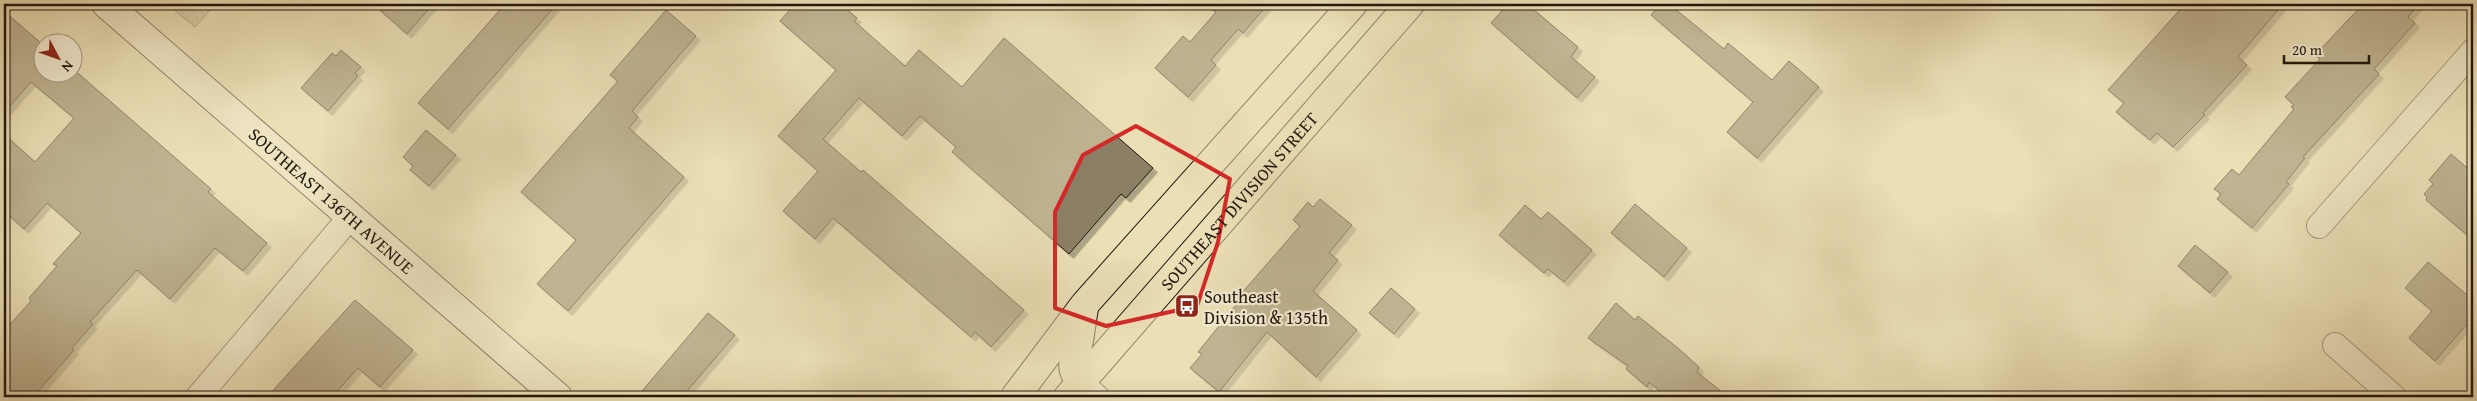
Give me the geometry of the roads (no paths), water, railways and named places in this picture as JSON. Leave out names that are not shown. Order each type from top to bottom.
[{"type":"main road","points":[[1015,397],[1085,304],[1353,4]]},
{"type":"main road","name":"SOUTHEAST DIVISION STREET","points":[[1082,392],[1410,4]]},
{"type":"main road","points":[[1082,392],[1074,374],[1072,361],[1079,343],[1085,304]]},
{"type":"street","name":"SOUTHEAST 136TH AVENUE","points":[[106,4],[558,397]]},
{"type":"street","points":[[2319,226],[2473,51]]},
{"type":"street","points":[[198,397],[351,216]]},
{"type":"street","points":[[2335,345],[2394,397]]},
{"type":"place","name":"Southeast Division & 135th","points":[[1187,306]]}]
